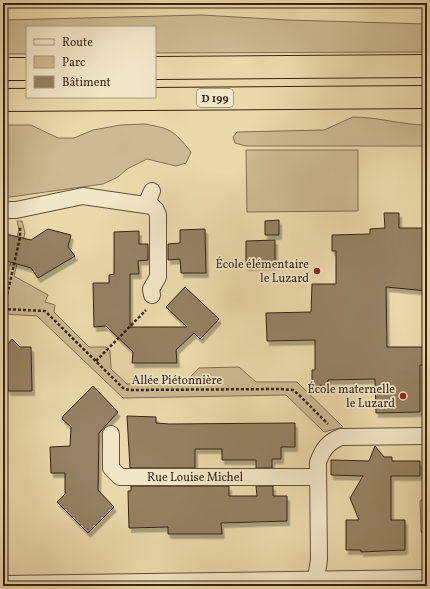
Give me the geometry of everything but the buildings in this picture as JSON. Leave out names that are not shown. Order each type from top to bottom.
[{"type":"highway","points":[[156,68],[427,66]]},
{"type":"highway","points":[[3,69],[26,69]]},
{"type":"highway","name":"D 199","points":[[3,100],[427,97]]},
{"type":"street","points":[[10,210],[83,196],[149,198],[158,215],[158,277],[152,289],[152,295]]},
{"type":"street","name":"Rue Louise Michel","points":[[111,434],[111,468],[120,477],[317,477]]},
{"type":"street","points":[[316,578],[319,560],[317,477],[318,462],[323,449],[332,440],[341,437],[427,436]]},
{"type":"street","points":[[3,584],[316,578],[427,578]]},
{"type":"path","points":[[3,314],[21,232],[10,210]]},
{"type":"path","points":[[96,361],[145,312],[152,295]]},
{"type":"path","name":"Allée Piétonnière","points":[[4,309],[45,311],[124,389],[293,390],[341,437]]},
{"type":"green space","points":[[202,15],[287,20],[427,24],[427,52],[156,53],[156,26],[26,26],[26,54],[3,54],[3,20]]},
{"type":"green space","points":[[353,117],[427,125],[427,146],[246,146],[235,143],[233,137],[237,132],[324,130]]},
{"type":"green space","points":[[145,124],[167,129],[176,135],[191,152],[186,163],[176,166],[147,159],[127,169],[118,177],[103,184],[3,198],[3,125],[31,125],[58,138],[74,138],[93,130],[121,125]]},
{"type":"green space","points":[[246,150],[358,150],[358,211],[247,212]]},
{"type":"green space","points":[[17,221],[22,221],[25,233],[14,276],[48,295],[45,302],[55,305],[54,312],[89,347],[106,347],[110,351],[111,369],[127,384],[184,383],[199,368],[239,367],[256,382],[297,382],[343,427],[324,432],[286,395],[123,398],[37,316],[3,314],[3,293],[19,229]]},
{"type":"green space","points":[[427,492],[427,535],[424,535],[421,532],[420,501],[426,497]]},
{"type":"place","name":"École élémentaire le Luzard","points":[[317,271]]},
{"type":"place","name":"École maternelle le Luzard","points":[[403,396]]}]
